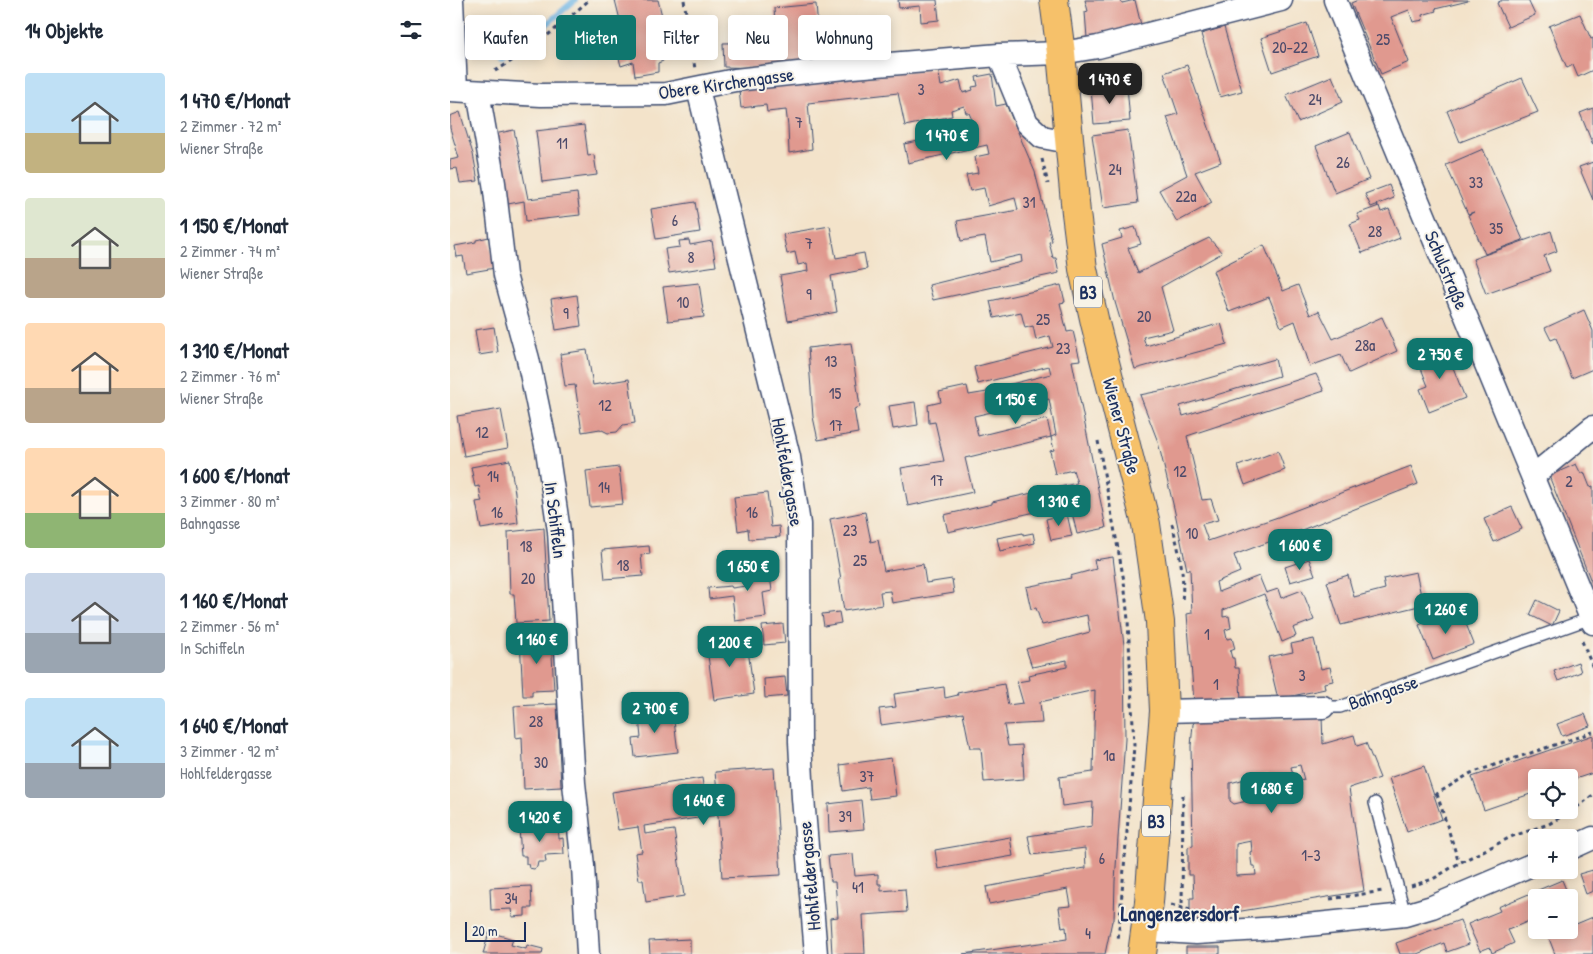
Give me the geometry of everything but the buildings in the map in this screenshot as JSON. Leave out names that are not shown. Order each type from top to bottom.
[{"type":"main road","name":"Wiener Straße","points":[[1054,0],[1076,212],[1084,269],[1095,323],[1144,516],[1153,562],[1160,622],[1164,712]]},
{"type":"main road","name":"B3","points":[[1135,943],[1164,712]]},
{"type":"street","points":[[452,0],[453,90]]},
{"type":"street","name":"Obere Kirchengasse","points":[[453,90],[483,84],[541,95],[666,94],[735,80],[853,67],[1061,53],[1098,47],[1281,0]]},
{"type":"street","name":"Schulstraße","points":[[1335,0],[1592,620]]},
{"type":"street","points":[[999,56],[1026,123],[1042,137],[1069,142]]},
{"type":"street","name":"In Schiffeln","points":[[483,84],[505,275],[532,378],[547,450],[559,530],[574,783],[583,866],[588,954]]},
{"type":"street","name":"Hohlfeldergasse","points":[[698,89],[789,457],[799,524],[800,742],[816,954]]},
{"type":"street","points":[[1533,476],[1593,427]]},
{"type":"street","name":"Bahngasse","points":[[1164,712],[1323,707]]},
{"type":"street","points":[[1578,845],[1593,838]]},
{"type":"street","points":[[1135,943],[1196,933],[1278,928],[1405,915],[1432,907],[1528,866]]},
{"type":"lane","name":"Bahngasse","points":[[1323,707],[1340,707],[1592,620]]},
{"type":"lane","points":[[1375,803],[1405,915]]},
{"type":"path","points":[[483,84],[535,46],[589,0]]},
{"type":"path","points":[[684,0],[698,89]]},
{"type":"path","points":[[1042,137],[1042,159],[1048,187]]},
{"type":"path","points":[[1097,436],[1124,581],[1129,639],[1134,746],[1121,898],[1135,943]]},
{"type":"path","points":[[1459,863],[1436,794],[1471,773],[1502,765],[1593,732]]},
{"type":"path","points":[[1183,789],[1183,907],[1190,910]]},
{"type":"path","points":[[1325,900],[1398,889],[1433,879],[1459,863],[1513,836],[1549,824],[1577,808],[1593,795]]},
{"type":"waterway","points":[[546,25],[575,0]]},
{"type":"district","name":"Langenzersdorf","points":[[1180,913]]}]
